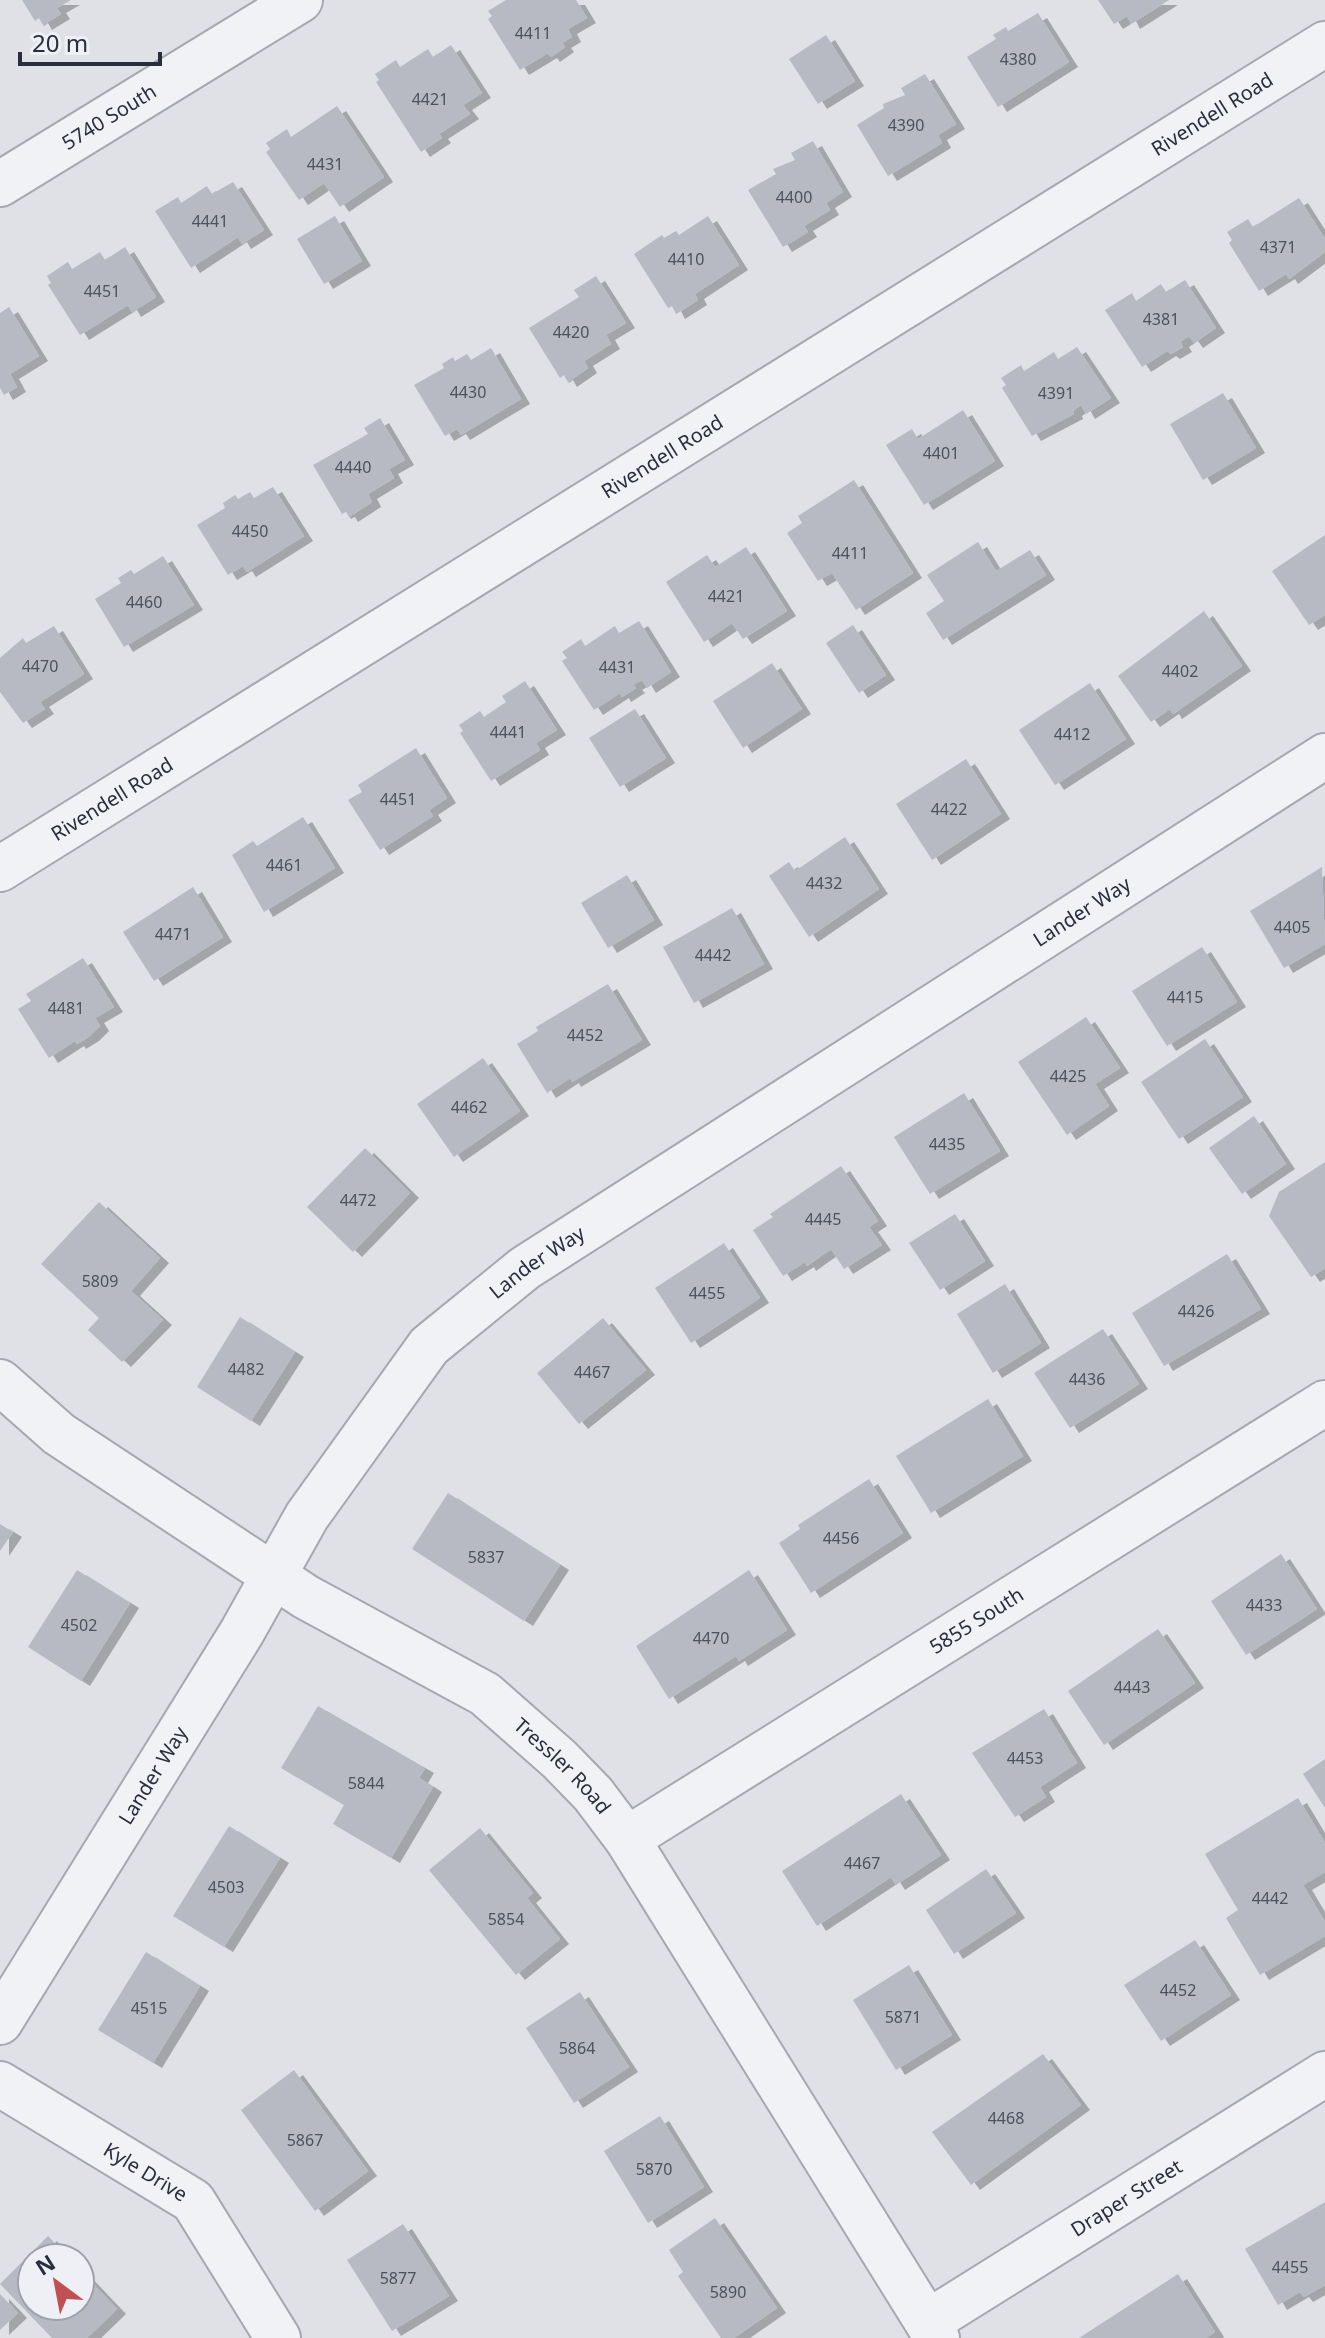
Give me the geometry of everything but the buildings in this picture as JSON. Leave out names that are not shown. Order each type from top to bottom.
[{"type":"street","name":"5740 South","points":[[0,184],[300,0]]},
{"type":"street","name":"Rivendell Road","points":[[0,869],[1325,44]]},
{"type":"street","name":"Lander Way","points":[[0,2022],[307,1516],[429,1346],[525,1268],[1325,756]]},
{"type":"street","name":"Tressler Road","points":[[0,1382],[59,1434],[306,1597],[485,1694],[560,1760],[593,1794],[627,1839],[933,2330]]},
{"type":"street","name":"5855 South","points":[[627,1839],[1325,1403]]},
{"type":"street","name":"Draper Street","points":[[933,2330],[1325,2074]]},
{"type":"street","name":"Kyle Drive","points":[[0,2084],[193,2201],[278,2338]]}]
